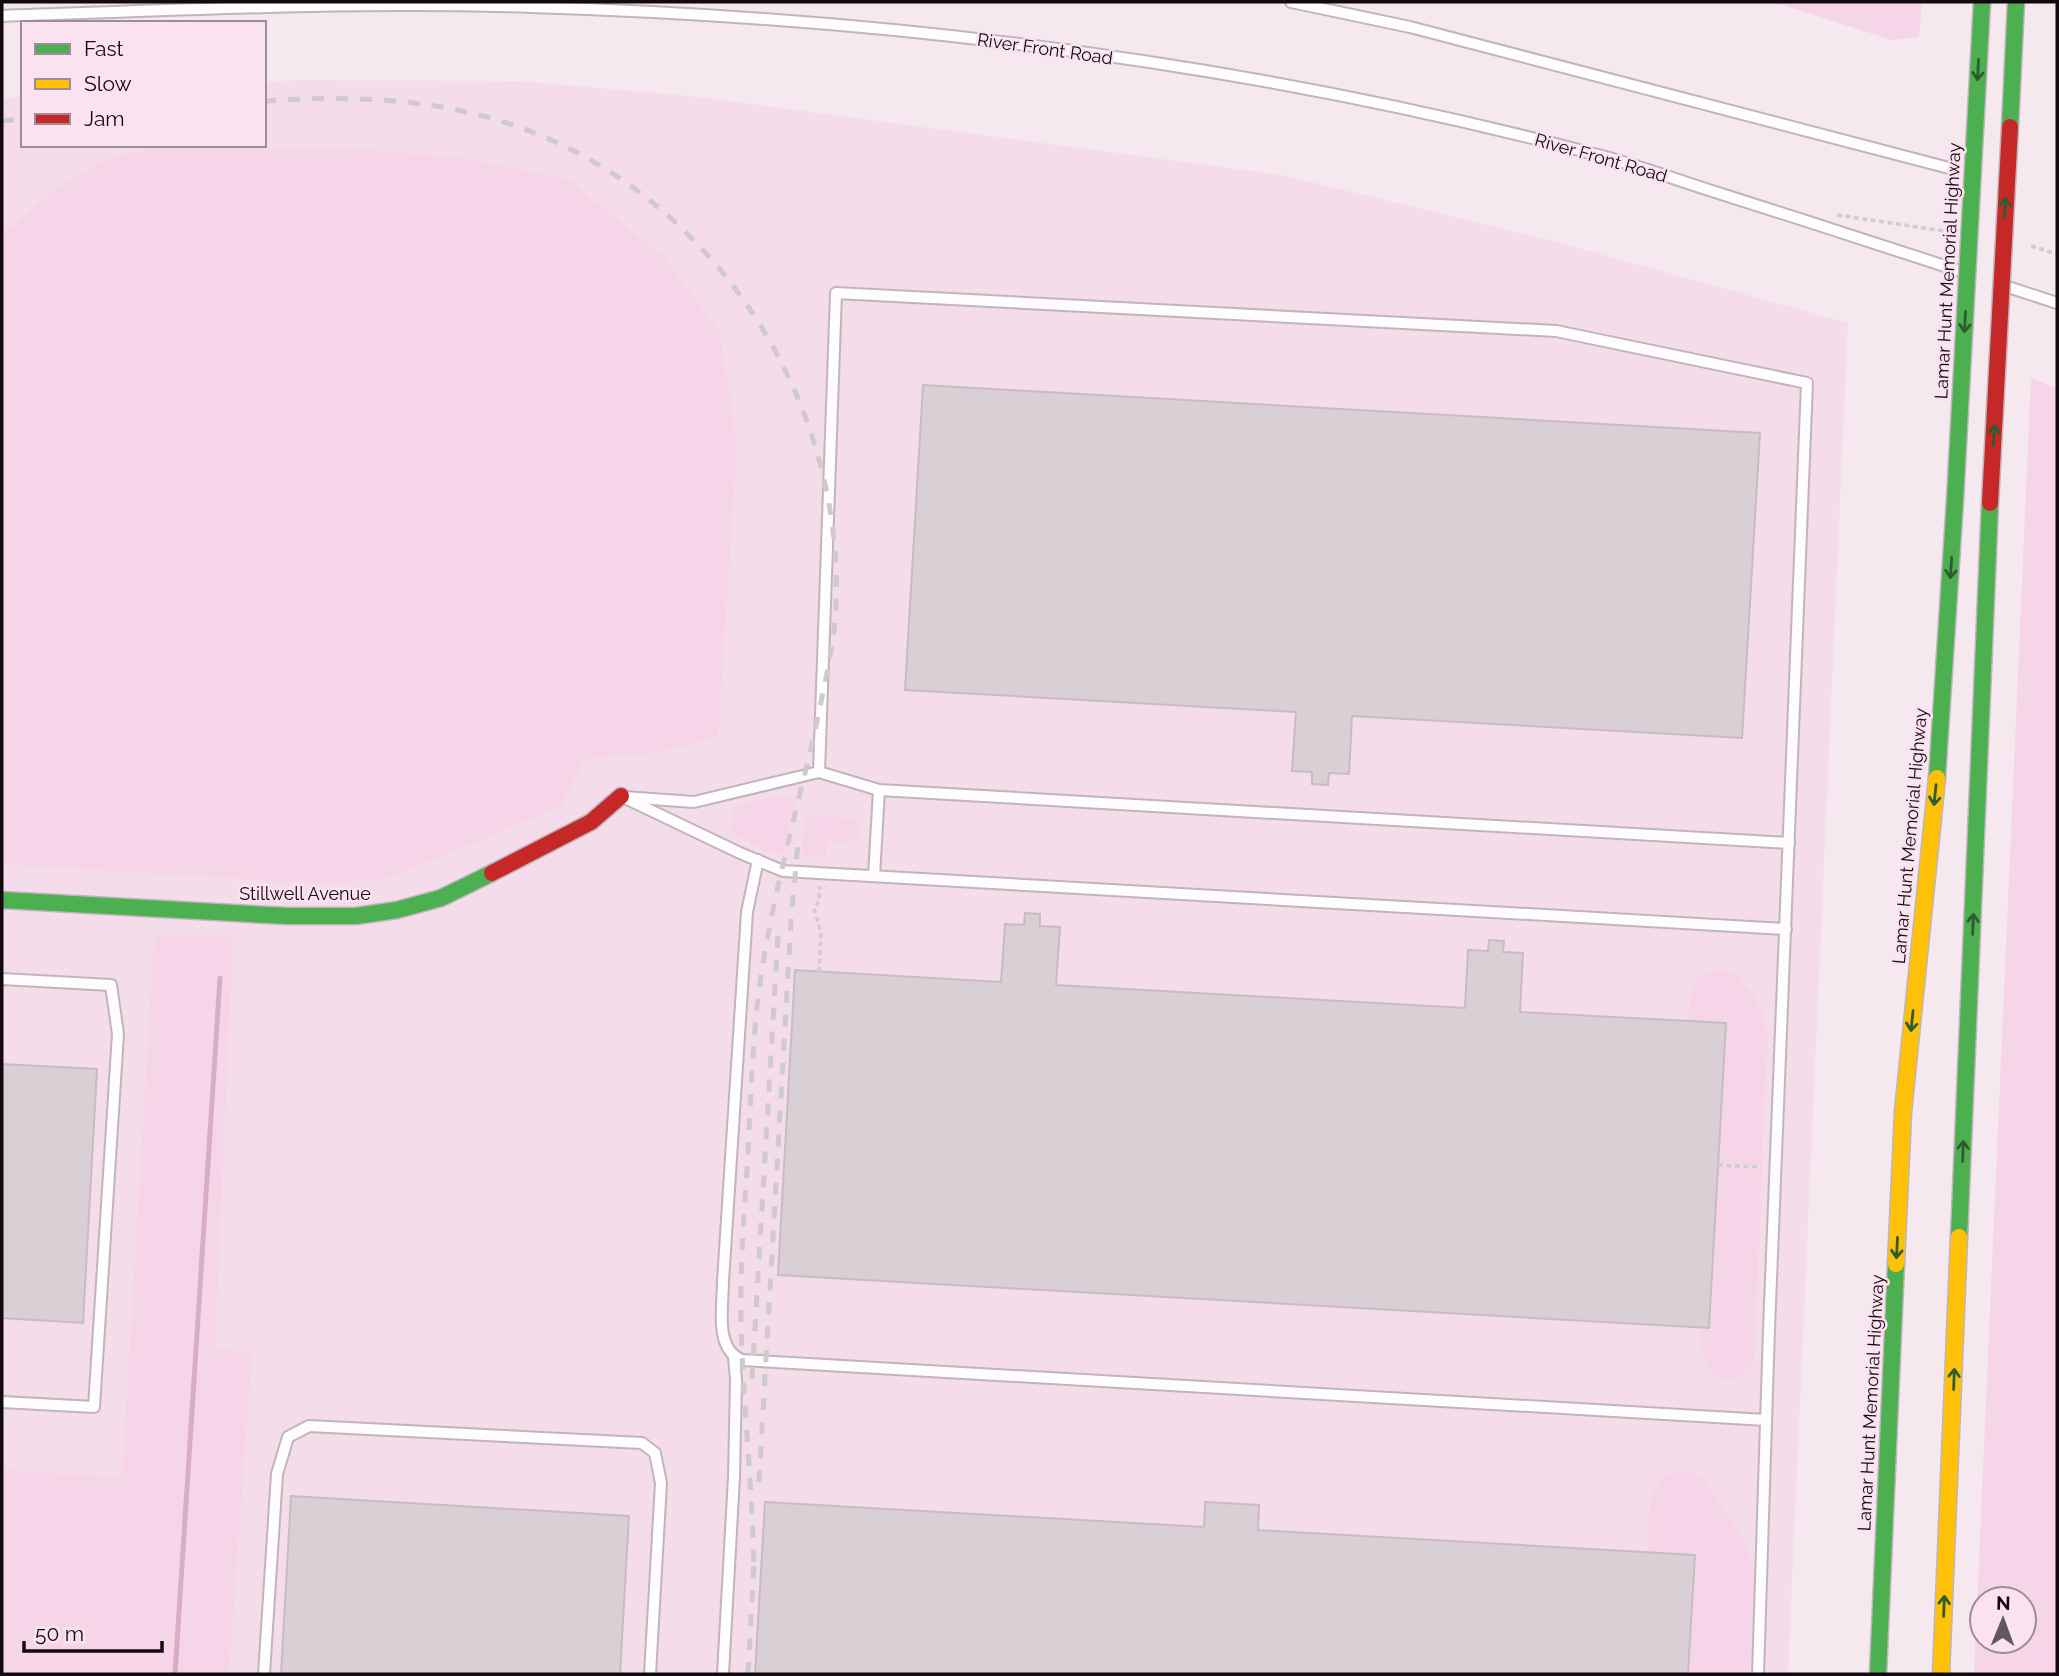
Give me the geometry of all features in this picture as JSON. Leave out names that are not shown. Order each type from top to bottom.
[{"type":"main road","name":"Lamar Hunt Memorial Highway","points":[[1878,1674],[1903,1112],[1937,775],[1982,2]]},
{"type":"main road","points":[[1941,1674],[1990,503],[2016,2]]},
{"type":"main road","name":"Stillwell Avenue","points":[[2,901],[287,916],[356,916],[397,910],[441,898],[560,839],[591,822],[621,796]]},
{"type":"lane","points":[[1292,2],[1410,27],[1949,168]]},
{"type":"lane","name":"River Front Road","points":[[2,16],[316,5],[528,7],[874,27],[1044,47],[1281,85],[1441,117],[1601,155],[1980,278]]},
{"type":"lane","points":[[1993,282],[2057,303]]},
{"type":"lane","points":[[819,772],[836,293],[1556,331],[1807,383],[1775,1168],[1758,1674]]},
{"type":"lane","points":[[621,796],[694,802],[819,772],[879,790],[1789,843]]},
{"type":"lane","points":[[874,876],[879,790]]},
{"type":"lane","points":[[621,796],[783,871],[1786,929]]},
{"type":"lane","points":[[758,860],[747,912],[723,1281],[724,1341],[727,1351],[734,1357],[742,1360],[1766,1420]]},
{"type":"lane","points":[[2,979],[111,985],[118,1034],[94,1407],[2,1402]]},
{"type":"lane","points":[[723,1674],[734,1477],[734,1357]]},
{"type":"lane","points":[[264,1674],[277,1474],[288,1437],[309,1426],[642,1443],[655,1453],[661,1483],[650,1674]]},
{"type":"path","points":[[1825,214],[1945,232]]},
{"type":"path","points":[[2025,246],[2057,254]]},
{"type":"path","points":[[818,972],[821,933],[814,908],[819,901],[821,873]]},
{"type":"path","points":[[1718,1165],[1775,1168]]},
{"type":"shaded area","points":[[1773,2],[1922,2],[1919,37],[1892,40]]},
{"type":"shaded area","points":[[519,81],[691,96],[1282,175],[1553,241],[1848,323],[1788,1674],[2,1674],[2,98],[21,97],[21,147],[266,147],[266,82]]},
{"type":"shaded area","points":[[348,148],[464,158],[569,180],[664,257],[719,330],[737,445],[718,737],[650,754],[624,754],[583,760],[562,806],[387,879],[310,883],[2,864],[2,234],[52,192],[106,159],[152,149]]},
{"type":"shaded area","points":[[2031,378],[2057,388],[2057,1674],[1974,1674],[1975,1655],[2038,1655],[2038,1585],[1978,1585]]},
{"type":"shaded area","points":[[775,796],[795,799],[783,855],[765,851],[730,831],[734,819],[732,807]]},
{"type":"shaded area","points":[[805,815],[853,818],[860,824],[860,837],[848,843],[827,841],[825,857],[801,856]]},
{"type":"shaded area","points":[[154,937],[233,937],[215,1348],[252,1354],[229,1674],[2,1674],[2,1470],[122,1477]]},
{"type":"shaded area","points":[[1724,969],[1736,974],[1751,991],[1762,1012],[1768,1035],[1761,1165],[1718,1163],[1726,1024],[1689,1021],[1690,1002],[1698,979],[1713,970]]},
{"type":"shaded area","points":[[1718,1167],[1761,1170],[1762,1174],[1754,1358],[1743,1373],[1730,1379],[1716,1376],[1710,1370],[1703,1357],[1700,1341],[1700,1328],[1709,1328]]},
{"type":"shaded area","points":[[1678,1470],[1692,1473],[1707,1484],[1737,1529],[1751,1559],[1754,1585],[1749,1674],[1688,1674],[1695,1555],[1649,1552],[1649,1516],[1653,1493],[1666,1475]]},
{"type":"building","points":[[923,385],[1760,433],[1742,738],[1352,716],[1349,774],[1329,773],[1328,785],[1312,784],[1312,772],[1292,771],[1296,712],[905,690]]},
{"type":"building","points":[[1025,913],[1040,914],[1040,926],[1060,927],[1056,985],[1465,1008],[1468,950],[1488,951],[1489,940],[1504,941],[1503,952],[1523,953],[1520,1012],[1726,1023],[1709,1328],[778,1275],[795,970],[1001,982],[1005,924],[1024,925]]},
{"type":"building","points":[[2,1064],[97,1069],[83,1323],[2,1318]]},
{"type":"building","points":[[291,1496],[629,1516],[620,1674],[281,1674]]},
{"type":"building","points":[[765,1502],[1204,1527],[1205,1502],[1259,1505],[1258,1530],[1695,1555],[1688,1674],[755,1674]]},
{"type":"waterway","points":[[175,1674],[220,978]]},
{"type":"railway","points":[[266,101],[351,99],[408,102],[494,119],[569,149],[637,191],[697,244],[747,305],[787,374],[816,449],[833,527],[835,622],[816,726],[766,944],[753,1052],[741,1323],[754,1573]]},
{"type":"railway","points":[[2,121],[21,119]]},
{"type":"railway","points":[[759,1482],[791,921],[798,843]]},
{"type":"railway","points":[[752,1379],[778,935]]},
{"type":"railway","points":[[748,1674],[754,1562]]},
{"type":"traffic: fast","points":[[1955,500],[1982,2]]},
{"type":"traffic: fast","points":[[2010,127],[2016,2]]},
{"type":"traffic: fast","points":[[1937,778],[1955,500]]},
{"type":"traffic: fast","points":[[1959,1237],[1990,503]]},
{"type":"traffic: fast","points":[[2,900],[287,916],[356,916],[397,910],[441,898],[492,873]]},
{"type":"traffic: fast","points":[[1878,1674],[1896,1264]]},
{"type":"traffic: slow","points":[[1896,1264],[1903,1112],[1937,778]]},
{"type":"traffic: slow","points":[[1941,1674],[1959,1237]]},
{"type":"traffic: jam","points":[[1990,503],[2010,127]]},
{"type":"traffic: jam","points":[[492,873],[591,822],[621,796]]}]
